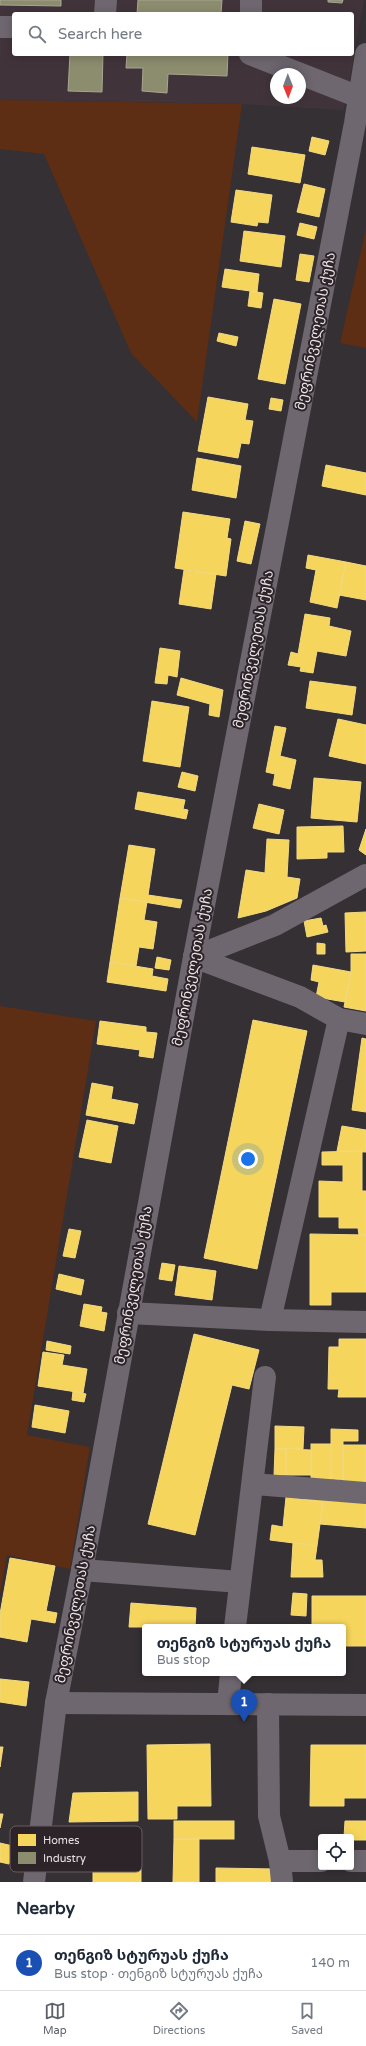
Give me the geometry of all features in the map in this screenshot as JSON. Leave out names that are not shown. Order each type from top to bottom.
[{"type":"street","points":[[106,0],[106,12]]},
{"type":"street","points":[[251,0],[251,12]]},
{"type":"street","points":[[0,27],[12,27]]},
{"type":"street","name":"მეფრინველეთას ქუჩა","points":[[41,1826],[56,1703],[82,1570],[194,957],[360,121],[359,97],[366,54]]},
{"type":"street","points":[[255,56],[359,97]]},
{"type":"street","points":[[194,957],[275,925],[366,875]]},
{"type":"street","points":[[194,957],[300,997],[338,1019],[366,1024]]},
{"type":"street","points":[[270,1320],[338,1019]]},
{"type":"street","points":[[128,1313],[270,1320],[366,1322]]},
{"type":"street","points":[[235,1624],[265,1377]]},
{"type":"street","points":[[252,1484],[366,1493]]},
{"type":"street","points":[[82,1570],[240,1582]]},
{"type":"street","points":[[228,1704],[231,1676]]},
{"type":"street","points":[[56,1703],[366,1705]]},
{"type":"street","points":[[268,1704],[269,1816],[281,1872],[318,1862]]},
{"type":"street","points":[[354,1861],[366,1861]]},
{"type":"street","name":"მეფრინველეთას ქუჩა","points":[[34,1882],[35,1872]]},
{"type":"shaded area","points":[[0,0],[364,0],[354,55],[354,12],[12,12],[12,56],[354,56],[344,110],[242,104],[0,100]]},
{"type":"shaded area","points":[[0,100],[242,104],[197,422],[131,353],[44,154],[0,149]]},
{"type":"shaded area","points":[[366,229],[366,348],[340,343]]},
{"type":"shaded area","points":[[0,1006],[96,1021],[27,1435],[90,1447],[70,1569],[7,1555],[0,1594]]},
{"type":"building: Homes","points":[[312,137],[329,141],[325,155],[309,151]]},
{"type":"building: Homes","points":[[252,147],[305,155],[300,183],[248,174]]},
{"type":"building: Homes","points":[[304,184],[325,189],[319,217],[297,212]]},
{"type":"building: Homes","points":[[236,190],[272,195],[268,223],[258,222],[257,226],[231,222]]},
{"type":"building: Homes","points":[[300,223],[317,227],[314,239],[297,235]]},
{"type":"building: Homes","points":[[244,231],[285,236],[281,267],[240,261]]},
{"type":"building: Homes","points":[[300,254],[314,256],[309,282],[296,280]]},
{"type":"building: Homes","points":[[225,269],[259,274],[257,292],[222,287]]},
{"type":"building: Homes","points":[[250,291],[263,293],[261,308],[248,306]]},
{"type":"building: Homes","points":[[274,299],[301,304],[285,384],[258,379]]},
{"type":"building: Homes","points":[[219,333],[238,337],[236,346],[217,341]]},
{"type":"building: Homes","points":[[208,397],[248,404],[245,420],[253,421],[249,444],[241,443],[238,458],[198,451]]},
{"type":"building: Homes","points":[[271,398],[283,400],[281,411],[269,409]]},
{"type":"building: Homes","points":[[197,458],[241,466],[236,498],[192,490]]},
{"type":"building: Homes","points":[[326,465],[366,473],[366,495],[322,486]]},
{"type":"building: Homes","points":[[183,512],[230,519],[227,538],[231,539],[226,576],[175,568]]},
{"type":"building: Homes","points":[[245,521],[260,524],[251,564],[237,561]]},
{"type":"building: Homes","points":[[308,555],[346,562],[337,608],[310,602],[316,570],[306,568]]},
{"type":"building: Homes","points":[[346,562],[366,566],[366,600],[339,595]]},
{"type":"building: Homes","points":[[184,570],[216,574],[211,609],[179,604]]},
{"type":"building: Homes","points":[[305,614],[330,618],[329,626],[351,631],[346,656],[317,651],[313,673],[300,671],[301,667],[288,665],[291,652],[298,654]]},
{"type":"building: Homes","points":[[160,648],[180,651],[177,677],[168,675],[167,684],[155,683]]},
{"type":"building: Homes","points":[[181,678],[223,690],[219,717],[209,715],[210,704],[177,695]]},
{"type":"building: Homes","points":[[310,681],[356,687],[352,715],[306,708]]},
{"type":"building: Homes","points":[[152,701],[189,707],[180,767],[143,761]]},
{"type":"building: Homes","points":[[338,719],[366,725],[366,764],[329,756]]},
{"type":"building: Homes","points":[[275,726],[286,728],[280,756],[296,760],[290,789],[273,785],[275,774],[266,772]]},
{"type":"building: Homes","points":[[182,772],[198,776],[195,791],[178,787]]},
{"type":"building: Homes","points":[[314,778],[361,782],[357,822],[311,818]]},
{"type":"building: Homes","points":[[138,792],[185,800],[183,809],[188,810],[186,819],[135,809]]},
{"type":"building: Homes","points":[[259,804],[284,810],[279,834],[253,828]]},
{"type":"building: Homes","points":[[343,826],[344,852],[327,852],[327,858],[297,859],[297,827]]},
{"type":"building: Homes","points":[[366,829],[366,855],[359,850]]},
{"type":"building: Homes","points":[[267,839],[289,840],[287,877],[300,879],[297,898],[266,911],[238,918],[246,870],[265,873]]},
{"type":"building: Homes","points":[[129,845],[155,849],[148,895],[182,900],[180,908],[120,898]]},
{"type":"building: Homes","points":[[120,898],[147,902],[144,920],[157,922],[153,949],[139,947],[136,966],[110,962]]},
{"type":"building: Homes","points":[[366,912],[366,951],[346,952],[345,913]]},
{"type":"building: Homes","points":[[321,918],[323,926],[326,925],[328,932],[307,937],[304,921]]},
{"type":"building: Homes","points":[[317,943],[325,944],[325,954],[317,954]]},
{"type":"building: Homes","points":[[351,954],[366,954],[366,1011],[344,1007],[351,972]]},
{"type":"building: Homes","points":[[157,957],[171,960],[169,970],[155,968]]},
{"type":"building: Homes","points":[[110,962],[153,969],[152,976],[168,979],[166,991],[107,982]]},
{"type":"building: Homes","points":[[313,965],[351,972],[345,1002],[316,997],[319,982],[311,980]]},
{"type":"building: Homes","points":[[253,1020],[307,1031],[257,1269],[204,1258]]},
{"type":"building: Homes","points":[[100,1021],[146,1027],[146,1032],[157,1033],[153,1058],[139,1056],[140,1050],[97,1044]]},
{"type":"building: Homes","points":[[362,1038],[366,1039],[366,1112],[352,1110]]},
{"type":"building: Homes","points":[[92,1083],[113,1087],[111,1099],[138,1104],[134,1124],[86,1115]]},
{"type":"building: Homes","points":[[87,1120],[118,1126],[111,1163],[79,1157]]},
{"type":"building: Homes","points":[[342,1126],[366,1130],[366,1152],[337,1151]]},
{"type":"building: Homes","points":[[362,1151],[362,1191],[366,1191],[366,1235],[359,1235],[358,1228],[339,1228],[339,1217],[319,1217],[319,1181],[343,1182],[343,1165],[322,1165],[322,1152]]},
{"type":"building: Homes","points":[[69,1229],[81,1231],[75,1258],[63,1256]]},
{"type":"building: Homes","points":[[310,1234],[366,1235],[366,1292],[331,1292],[331,1305],[310,1305]]},
{"type":"building: Homes","points":[[162,1263],[175,1265],[172,1281],[159,1279]]},
{"type":"building: Homes","points":[[179,1266],[216,1271],[212,1300],[175,1295]]},
{"type":"building: Homes","points":[[59,1274],[84,1280],[81,1295],[56,1289]]},
{"type":"building: Homes","points":[[84,1304],[102,1307],[101,1312],[107,1313],[104,1331],[80,1326]]},
{"type":"building: Homes","points":[[194,1334],[259,1350],[249,1389],[232,1385],[195,1535],[148,1524]]},
{"type":"building: Homes","points":[[339,1339],[366,1339],[366,1397],[338,1397],[339,1389],[328,1389],[329,1347],[339,1347]]},
{"type":"building: Homes","points":[[47,1341],[71,1346],[70,1354],[46,1350]]},
{"type":"building: Homes","points":[[43,1352],[64,1355],[62,1365],[87,1369],[83,1393],[38,1386]]},
{"type":"building: Homes","points":[[73,1391],[86,1394],[84,1402],[72,1400]]},
{"type":"building: Homes","points":[[35,1405],[69,1411],[65,1433],[32,1427]]},
{"type":"building: Homes","points":[[275,1426],[304,1427],[303,1449],[275,1449]]},
{"type":"building: Homes","points":[[331,1429],[358,1430],[358,1441],[343,1441],[343,1480],[331,1479]]},
{"type":"building: Homes","points":[[311,1444],[331,1444],[331,1483],[311,1483]]},
{"type":"building: Homes","points":[[343,1445],[366,1445],[366,1485],[343,1484]]},
{"type":"building: Homes","points":[[275,1449],[286,1449],[286,1475],[274,1475]]},
{"type":"building: Homes","points":[[286,1449],[311,1450],[311,1475],[286,1475]]},
{"type":"building: Homes","points":[[305,1496],[366,1502],[366,1528],[320,1524],[323,1502],[305,1500]]},
{"type":"building: Homes","points":[[286,1497],[323,1502],[317,1546],[270,1540],[272,1525],[283,1527]]},
{"type":"building: Homes","points":[[293,1543],[317,1546],[315,1560],[322,1560],[323,1577],[291,1577]]},
{"type":"building: Homes","points":[[10,1558],[55,1566],[46,1611],[57,1613],[55,1623],[31,1619],[27,1642],[0,1637],[0,1614]]},
{"type":"building: Homes","points":[[293,1593],[307,1594],[306,1616],[291,1615]]},
{"type":"building: Homes","points":[[312,1596],[366,1596],[366,1646],[346,1646],[346,1624],[312,1624]]},
{"type":"building: Homes","points":[[131,1603],[196,1608],[195,1624],[142,1624],[142,1627],[129,1627]]},
{"type":"building: Homes","points":[[0,1679],[29,1682],[26,1706],[0,1702]]},
{"type":"building: Homes","points":[[210,1744],[211,1806],[177,1806],[177,1819],[148,1819],[147,1745]]},
{"type":"building: Homes","points":[[311,1745],[366,1745],[366,1798],[344,1798],[344,1806],[310,1806]]},
{"type":"building: Homes","points":[[0,1747],[3,1747],[0,1767]]},
{"type":"building: Homes","points":[[138,1792],[138,1821],[69,1822],[73,1793]]},
{"type":"building: Homes","points":[[0,1814],[3,1814],[0,1828]]},
{"type":"building: Homes","points":[[174,1821],[234,1821],[234,1839],[174,1839]]},
{"type":"building: Homes","points":[[345,1821],[366,1821],[366,1840],[354,1840],[354,1834],[344,1834]]},
{"type":"building: Homes","points":[[174,1839],[199,1839],[199,1882],[173,1882]]},
{"type":"building: Homes","points":[[0,1843],[10,1845],[9,1864],[0,1862]]},
{"type":"building: Homes","points":[[216,1868],[276,1869],[275,1882],[216,1882]]},
{"type":"building: Homes","points":[[93,1872],[141,1872],[141,1882],[93,1882]]},
{"type":"building: Industry","points":[[0,0],[61,0],[61,6],[0,5]]},
{"type":"building: Industry","points":[[138,0],[222,0],[221,12],[137,12]]},
{"type":"building: Industry","points":[[328,0],[343,0],[342,3],[328,2]]},
{"type":"building: Industry","points":[[70,56],[103,56],[102,92],[68,91]]},
{"type":"building: Industry","points":[[127,56],[228,56],[227,76],[168,74],[167,93],[142,91],[143,68],[126,68]]},
{"type":"place","name":"თენგიზ სტურუას ქუჩა","points":[[244,1722]]}]
